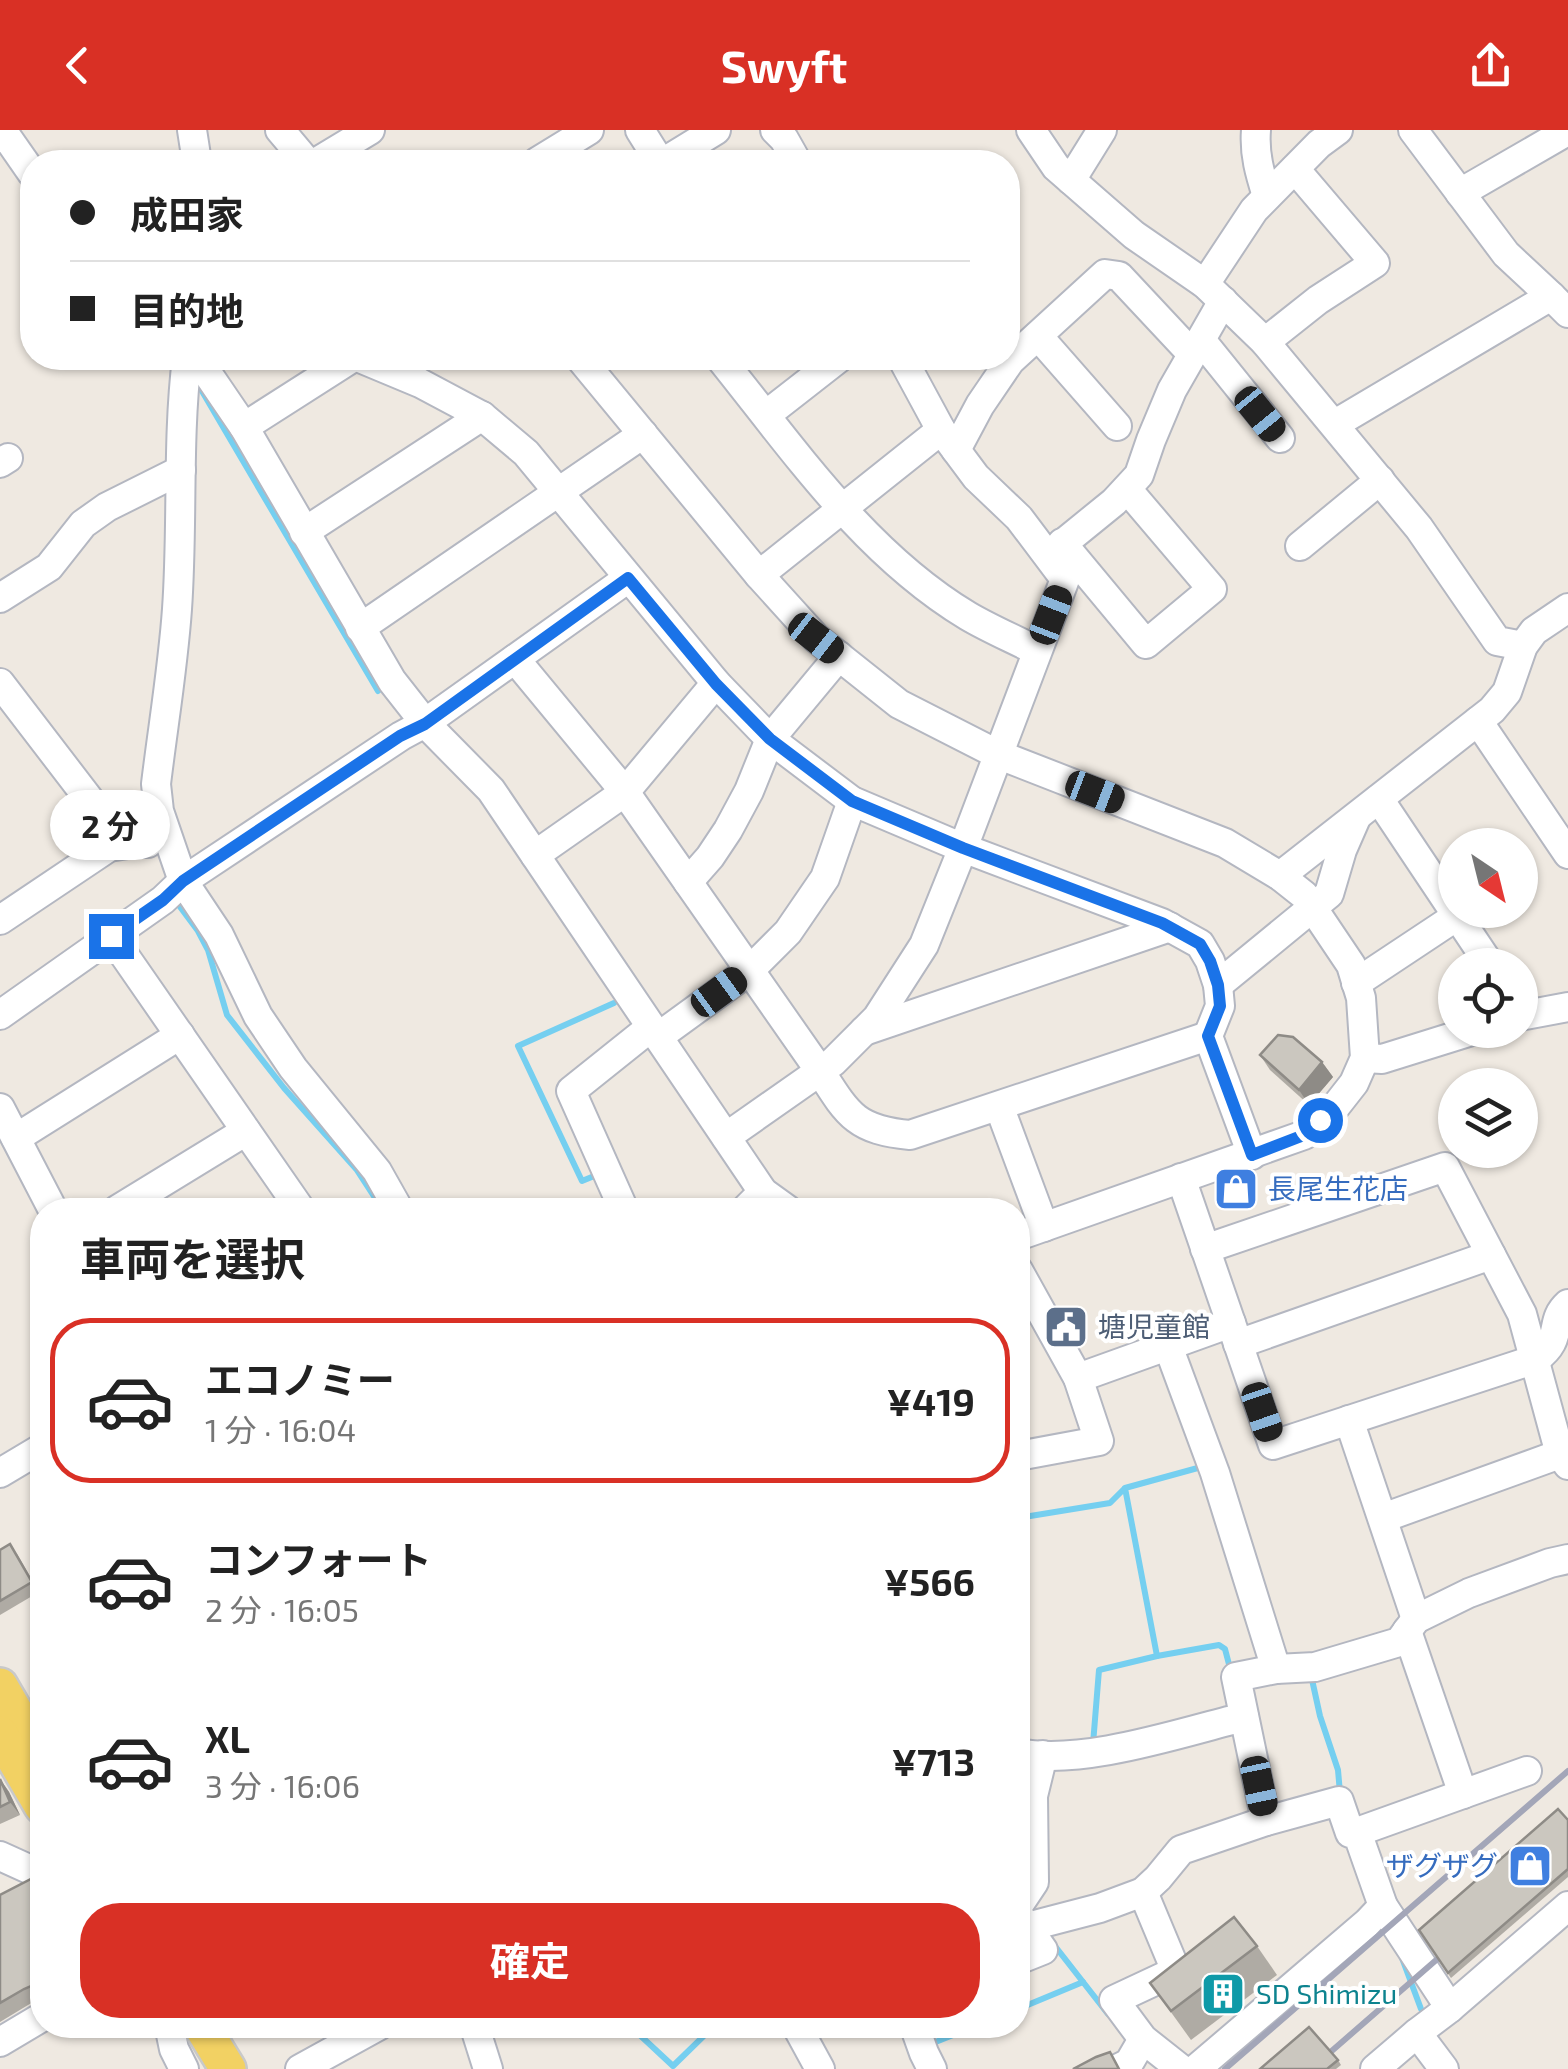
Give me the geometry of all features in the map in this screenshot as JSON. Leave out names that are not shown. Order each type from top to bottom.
[{"type":"main road","points":[[0,1686],[30,1743]]},
{"type":"main road","points":[[181,2038],[202,2069]]},
{"type":"main road","points":[[209,2038],[228,2069]]},
{"type":"street","points":[[2,130],[20,156]]},
{"type":"street","points":[[280,130],[296,150]]},
{"type":"street","points":[[338,150],[370,130]]},
{"type":"street","points":[[557,150],[589,130]]},
{"type":"street","points":[[682,150],[716,130]]},
{"type":"street","points":[[775,130],[790,150]]},
{"type":"street","points":[[1032,130],[1056,167],[1134,235],[1214,292],[1265,342],[1419,528],[1497,640],[1524,646]]},
{"type":"street","points":[[1071,180],[1102,130]]},
{"type":"street","points":[[1256,130],[1259,171],[1267,196]]},
{"type":"street","points":[[1055,550],[1140,476],[1172,390],[1196,347],[1214,292],[1254,210],[1338,130]]},
{"type":"street","points":[[1335,424],[1559,304],[1506,254],[1413,130]]},
{"type":"street","points":[[1460,193],[1564,130]]},
{"type":"street","points":[[1265,342],[1375,262],[1295,169]]},
{"type":"street","points":[[1020,352],[1105,274],[1119,276],[1196,347],[1280,438]]},
{"type":"street","points":[[1038,336],[1118,426]]},
{"type":"street","points":[[185,370],[181,404],[177,611],[156,784],[159,811],[168,836],[174,891],[219,935],[258,1016],[392,1198]]},
{"type":"street","points":[[205,370],[244,428],[392,681],[425,724],[491,790],[726,1137],[752,1198]]},
{"type":"street","points":[[244,428],[333,370]]},
{"type":"street","points":[[389,370],[482,416],[526,453],[716,684],[770,739],[852,801],[1170,927],[1200,944],[1218,985],[1220,1006],[1208,1036],[1252,1155]]},
{"type":"street","points":[[590,370],[816,638],[899,704],[997,754],[1225,843],[1304,895],[1351,965],[1361,998],[1365,1058],[1354,1083],[1304,1135],[1031,1232]]},
{"type":"street","points":[[730,370],[842,509],[889,555],[969,617],[1037,651]]},
{"type":"street","points":[[766,416],[824,370]]},
{"type":"street","points":[[909,370],[948,440],[976,477],[1055,550],[1146,644],[1212,589],[1127,489]]},
{"type":"street","points":[[760,576],[842,509],[948,440],[1004,370]]},
{"type":"street","points":[[304,532],[482,416]]},
{"type":"street","points":[[360,628],[644,434]]},
{"type":"street","points":[[0,598],[49,567],[82,524],[106,507],[181,470]]},
{"type":"street","points":[[1300,546],[1380,480]]},
{"type":"street","points":[[726,1137],[832,1062],[864,1031],[877,1018],[924,944],[1065,580],[1055,550]]},
{"type":"street","points":[[0,1015],[400,736],[425,724],[628,578]]},
{"type":"street","points":[[1280,876],[1492,710],[1506,692],[1534,631],[1568,608]]},
{"type":"street","points":[[688,882],[728,830],[770,739],[839,656]]},
{"type":"street","points":[[515,659],[625,792],[842,1106],[858,1122],[880,1133],[910,1136],[1208,1036]]},
{"type":"street","points":[[0,682],[105,820],[134,842]]},
{"type":"street","points":[[535,855],[625,792],[716,684]]},
{"type":"street","points":[[1478,721],[1568,854]]},
{"type":"street","points":[[1380,799],[1438,886]]},
{"type":"street","points":[[619,1198],[571,1092],[750,970],[788,932],[825,878],[852,801]]},
{"type":"street","points":[[1218,985],[1329,894],[1356,817]]},
{"type":"street","points":[[0,920],[109,846],[152,843],[168,836]]},
{"type":"street","points":[[864,1031],[1170,927]]},
{"type":"street","points":[[1356,983],[1440,928]]},
{"type":"street","points":[[111,936],[293,1198]]},
{"type":"street","points":[[1538,1011],[1568,1007]]},
{"type":"street","points":[[16,1138],[180,1034]]},
{"type":"street","points":[[1365,1058],[1382,1059],[1438,1042]]},
{"type":"street","points":[[999,1106],[1022,1198]]},
{"type":"street","points":[[0,1108],[47,1198]]},
{"type":"street","points":[[137,1198],[246,1131]]},
{"type":"street","points":[[1205,1249],[1445,1167],[1522,1314],[1564,1460],[1382,1518]]},
{"type":"street","points":[[1181,1178],[1273,1446],[1536,1359],[1553,1344],[1560,1311],[1568,1304]]},
{"type":"street","points":[[1078,1378],[1168,1346],[1234,1334],[1491,1255]]},
{"type":"street","points":[[1030,1292],[1078,1378],[1099,1441],[1030,1454]]},
{"type":"street","points":[[1168,1346],[1214,1474],[1276,1669]]},
{"type":"street","points":[[1350,1420],[1464,1794]]},
{"type":"street","points":[[0,1472],[30,1455]]},
{"type":"street","points":[[1266,1820],[1236,1677],[1315,1667],[1399,1642],[1412,1625],[1470,1592],[1568,1559]]},
{"type":"street","points":[[1030,1899],[1034,1882],[1030,1754],[1095,1753],[1244,1717]]},
{"type":"street","points":[[1030,1912],[1100,1908],[1143,1892],[1181,1850],[1266,1820],[1339,1800],[1350,1833],[1357,1832],[1527,1770]]},
{"type":"street","points":[[1357,1832],[1382,1906],[1450,2008]]},
{"type":"street","points":[[0,1856],[30,1870]]},
{"type":"street","points":[[1143,1892],[1176,1971],[1114,2000],[1133,2052],[1181,2069]]},
{"type":"street","points":[[1196,2069],[1368,1923],[1382,1906]]},
{"type":"street","points":[[1375,2069],[1568,1906]]},
{"type":"street","points":[[1030,1919],[1043,1950],[1030,1955]]},
{"type":"street","points":[[0,2042],[30,2024]]},
{"type":"street","points":[[1416,2032],[1444,2069]]},
{"type":"street","points":[[173,2038],[184,2069]]},
{"type":"street","points":[[226,2038],[249,2069]]},
{"type":"street","points":[[300,2069],[356,2038]]},
{"type":"street","points":[[478,2038],[488,2069]]},
{"type":"street","points":[[803,2038],[820,2069]]},
{"type":"building","points":[[1278,1035],[1293,1037],[1322,1062],[1299,1090],[1260,1055]]},
{"type":"building","points":[[10,1544],[30,1583],[0,1601],[0,1550]]},
{"type":"building","points":[[0,1779],[10,1802],[0,1807]]},
{"type":"building","points":[[1558,1809],[1568,1820],[1568,1869],[1448,1973],[1419,1930]]},
{"type":"building","points":[[30,1880],[30,1987],[0,2003],[0,1895]]},
{"type":"building","points":[[1234,1917],[1257,1946],[1171,2011],[1150,1983]]},
{"type":"building","points":[[1309,2027],[1338,2060],[1327,2069],[1260,2069]]},
{"type":"building","points":[[1110,2052],[1119,2069],[1073,2069],[1096,2057]]},
{"type":"waterway","points":[[199,386],[378,691]]},
{"type":"waterway","points":[[175,900],[208,950],[227,1015],[284,1088],[357,1170],[375,1198]]},
{"type":"waterway","points":[[600,1178],[599,1174],[582,1181],[518,1046],[614,1003]]},
{"type":"waterway","points":[[1093,1744],[1099,1670],[1157,1656],[1125,1488],[1205,1466]]},
{"type":"waterway","points":[[1030,1516],[1110,1503],[1124,1489]]},
{"type":"waterway","points":[[1157,1656],[1219,1645],[1225,1649],[1233,1671]]},
{"type":"waterway","points":[[1311,1675],[1338,1770],[1340,1793]]},
{"type":"waterway","points":[[1051,1941],[1108,2014]]},
{"type":"waterway","points":[[1402,1958],[1421,2009]]},
{"type":"waterway","points":[[1030,2004],[1083,1982]]},
{"type":"waterway","points":[[643,2038],[673,2066],[702,2038]]},
{"type":"waterway","points":[[928,2045],[946,2038]]},
{"type":"railway","points":[[1225,2069],[1568,1771]]},
{"type":"railway","points":[[1311,2069],[1458,1941]]},
{"type":"place","name":"長尾生花店","points":[[1236,1189]]},
{"type":"place","name":"塘児童館","points":[[1066,1327]]},
{"type":"place","name":"ザグザグ","points":[[1530,1866]]},
{"type":"place","name":"SD Shimizu","points":[[1223,1994]]},
{"type":"route","points":[[111,936],[183,881],[400,736],[425,724],[628,578],[716,684],[770,739],[852,801],[963,848],[1162,923],[1200,944],[1218,985],[1220,1006],[1208,1036],[1252,1155],[1304,1135],[1320,1120]]}]
